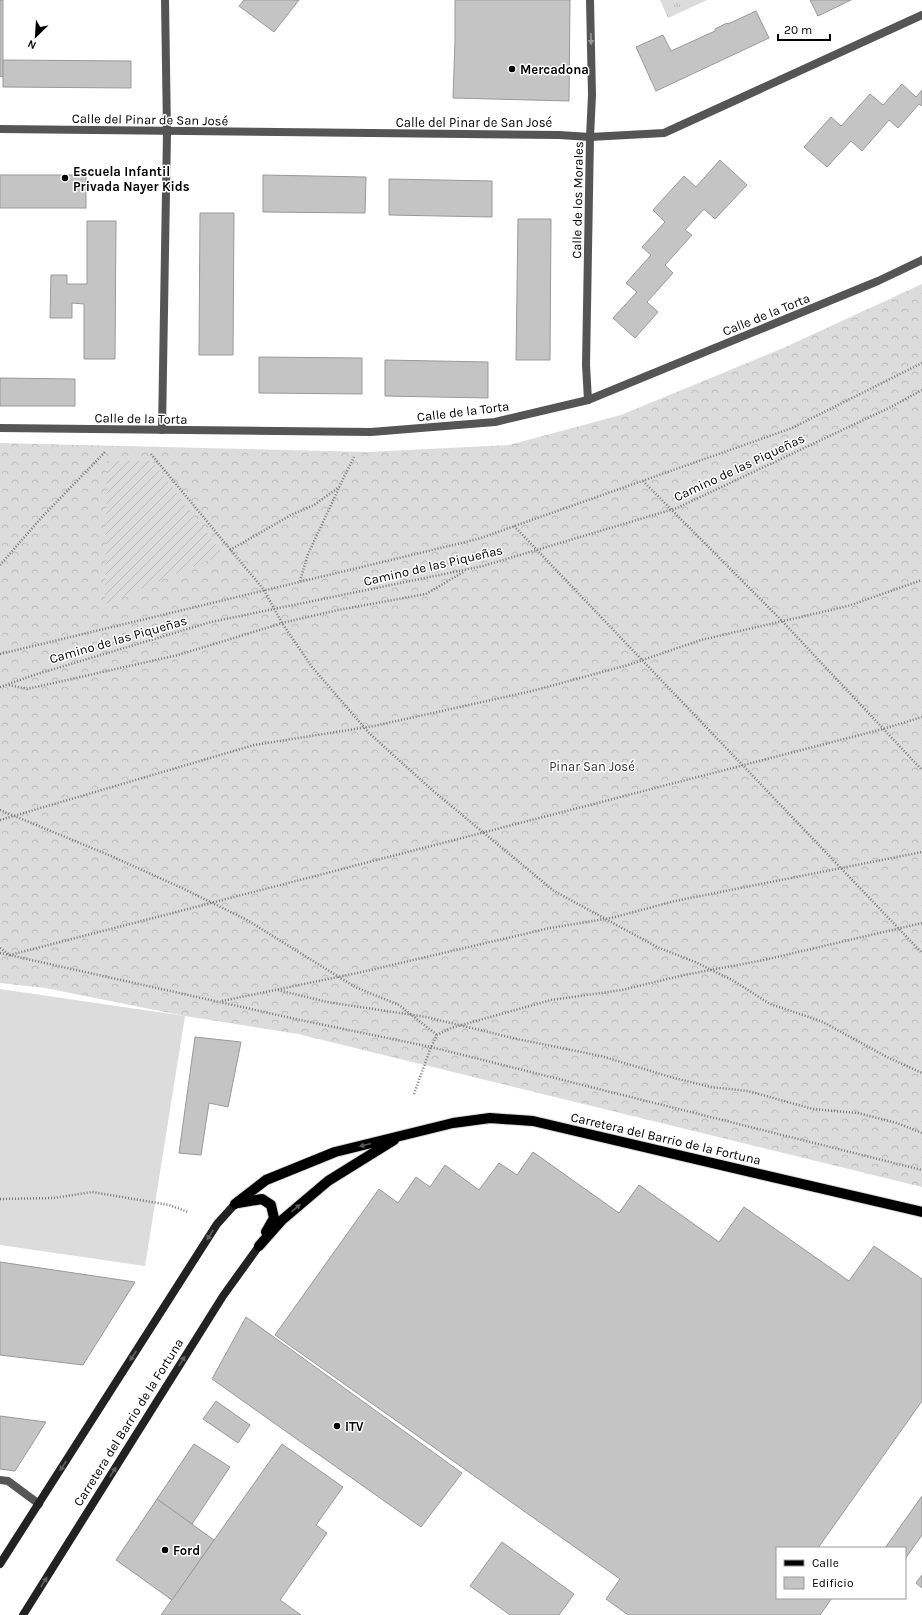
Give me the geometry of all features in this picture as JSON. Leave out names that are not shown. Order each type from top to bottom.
[{"type":"main road","name":"Carretera del Barrio de la Fortuna","points":[[0,1564],[217,1224],[235,1204],[266,1180],[335,1152],[453,1123],[490,1118],[533,1121],[922,1212]]},
{"type":"main road","name":"Carretera del Barrio de la Fortuna","points":[[23,1615],[223,1296],[259,1246],[282,1220],[328,1181],[402,1135]]},
{"type":"main road","name":"Carretera del Barrio de la Fortuna","points":[[235,1204],[262,1199],[271,1205],[274,1218],[259,1246]]},
{"type":"street","points":[[162,430],[167,132],[165,0]]},
{"type":"street","name":"Calle de los Morales","points":[[588,400],[586,365],[592,95],[590,0]]},
{"type":"street","name":"Calle del Pinar de San José","points":[[0,129],[167,132],[560,135],[590,137],[664,133],[922,14]]},
{"type":"street","name":"Calle de la Torta","points":[[0,428],[372,432],[495,422],[588,400],[878,281],[922,260]]},
{"type":"street","points":[[0,1480],[8,1482],[39,1504]]},
{"type":"path","name":"Camino de las Piqueñas","points":[[0,653],[478,539],[792,428],[922,363]]},
{"type":"path","name":"Camino de las Piqueñas","points":[[0,687],[34,675],[212,622],[467,570],[672,509],[884,410],[922,390]]},
{"type":"path","points":[[0,565],[42,517],[106,452]]},
{"type":"path","points":[[151,454],[264,590],[282,623],[312,667],[365,728],[398,760],[554,891],[657,947],[734,981],[770,1004],[821,1021],[887,1057],[922,1073]]},
{"type":"path","points":[[300,581],[308,554],[354,457]]},
{"type":"path","points":[[643,481],[782,622],[922,770]]},
{"type":"path","points":[[230,550],[291,515],[314,505],[339,487]]},
{"type":"path","points":[[514,526],[922,953]]},
{"type":"path","points":[[7,684],[26,689],[178,655],[282,623],[338,610],[426,594],[467,570]]},
{"type":"path","points":[[0,820],[254,745],[365,728],[532,691],[643,660],[701,640],[848,606],[922,580]]},
{"type":"path","points":[[0,948],[10,955],[883,729],[922,717]]},
{"type":"path","points":[[0,810],[111,856],[248,920],[355,987],[399,1005],[437,1035]]},
{"type":"path","points":[[220,1002],[339,977],[550,928],[604,919],[675,902],[922,852]]},
{"type":"path","points":[[414,1094],[431,1047],[437,1035],[451,1028],[551,1000],[622,990],[764,960],[922,923]]},
{"type":"path","points":[[0,953],[431,1047],[922,1170]]},
{"type":"path","points":[[276,990],[327,1002],[426,1017],[516,1039],[601,1056],[674,1078],[711,1087],[748,1091],[812,1109],[858,1113],[897,1123],[922,1133]]},
{"type":"path","points":[[0,1199],[54,1198],[92,1192],[169,1205],[188,1212]]},
{"type":"green space","points":[[660,0],[707,0],[668,18]]},
{"type":"green space","name":"Pinar San José","points":[[922,284],[922,1187],[298,1034],[185,1016],[45,988],[0,983],[0,443],[368,452],[509,445],[621,415],[781,349]]},
{"type":"green space","points":[[107,461],[152,461],[223,554],[105,604]]},
{"type":"green space","points":[[0,989],[185,1016],[145,1266],[0,1245]]},
{"type":"building","points":[[0,0],[3,0],[3,77],[0,76]]},
{"type":"building","points":[[244,0],[299,0],[274,32],[239,6]]},
{"type":"building","name":"Mercadona","points":[[455,0],[570,0],[569,101],[453,98]]},
{"type":"building","points":[[810,0],[851,0],[818,16]]},
{"type":"building","points":[[756,11],[769,38],[656,91],[636,47],[663,35],[671,51],[715,31],[715,29],[727,23],[728,24]]},
{"type":"building","points":[[3,60],[131,61],[131,88],[3,87]]},
{"type":"building","points":[[902,84],[916,97],[922,90],[922,106],[919,104],[898,128],[889,120],[862,151],[851,141],[827,167],[804,147],[831,117],[841,126],[870,94],[883,105]]},
{"type":"building","points":[[720,160],[747,185],[715,219],[704,209],[685,230],[692,235],[665,265],[673,273],[647,302],[658,312],[635,338],[613,318],[637,292],[626,283],[651,255],[642,247],[665,222],[653,210],[684,176],[696,187]]},
{"type":"building","points":[[0,175],[86,175],[86,208],[0,208]]},
{"type":"building","points":[[263,175],[366,177],[365,213],[263,212]]},
{"type":"building","points":[[389,179],[492,181],[492,217],[389,215]]},
{"type":"building","points":[[200,213],[234,213],[233,355],[199,355]]},
{"type":"building","points":[[518,219],[551,219],[550,360],[516,360]]},
{"type":"building","points":[[87,221],[116,221],[115,359],[84,359],[84,304],[72,303],[72,318],[50,318],[51,275],[67,275],[67,284],[87,284]]},
{"type":"building","points":[[259,357],[362,358],[362,394],[259,393]]},
{"type":"building","points":[[385,360],[488,362],[488,398],[385,396]]},
{"type":"building","points":[[0,378],[75,379],[75,406],[0,406]]},
{"type":"building","points":[[195,1037],[241,1042],[228,1107],[209,1103],[201,1155],[179,1153]]},
{"type":"building","points":[[533,1152],[619,1213],[639,1185],[719,1242],[744,1207],[849,1281],[874,1246],[922,1279],[922,1401],[819,1547],[776,1547],[776,1599],[831,1599],[820,1615],[628,1615],[606,1599],[620,1579],[275,1335],[379,1189],[398,1203],[416,1177],[430,1187],[445,1165],[479,1190],[499,1163],[517,1175]]},
{"type":"building","points":[[0,1262],[135,1282],[83,1365],[0,1355]]},
{"type":"building","name":"ITV","points":[[246,1317],[462,1473],[421,1527],[212,1379]]},
{"type":"building","points":[[216,1401],[250,1425],[238,1443],[203,1419]]},
{"type":"building","points":[[0,1416],[46,1422],[15,1471],[0,1469]]},
{"type":"building","points":[[194,1444],[230,1467],[192,1524],[157,1499]]},
{"type":"building","points":[[282,1444],[343,1487],[316,1525],[327,1533],[280,1600],[301,1615],[161,1615]]},
{"type":"building","points":[[922,1496],[922,1535],[906,1558],[906,1547],[886,1547]]},
{"type":"building","name":"Ford","points":[[157,1499],[214,1540],[172,1600],[116,1560]]},
{"type":"building","points":[[502,1542],[574,1594],[559,1615],[510,1615],[470,1586]]},
{"type":"building","points":[[922,1575],[922,1588],[916,1583]]},
{"type":"place","name":"Mercadona","points":[[512,69]]},
{"type":"place","name":"Escuela Infantil Privada Nayer Kids","points":[[65,178]]},
{"type":"place","name":"ITV","points":[[337,1426]]},
{"type":"place","name":"Ford","points":[[165,1550]]}]
